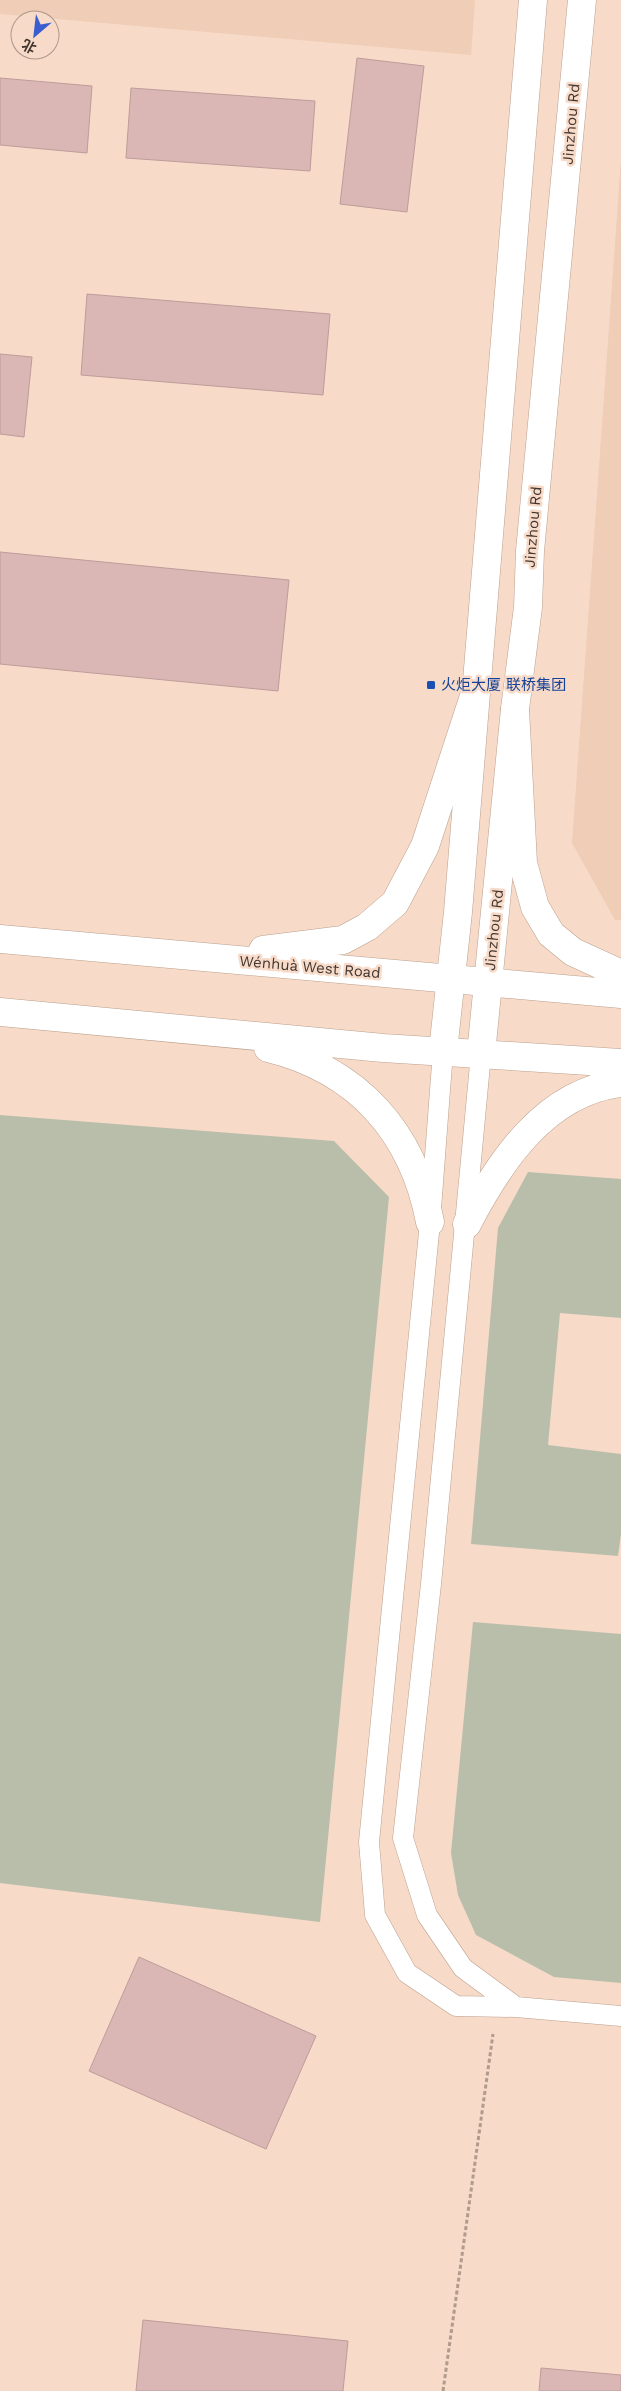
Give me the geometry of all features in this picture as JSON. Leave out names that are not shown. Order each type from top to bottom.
[{"type":"main road","points":[[443,1051],[451,980],[476,690],[532,0]]},
{"type":"main road","name":"Jinzhou Rd","points":[[481,1054],[515,709],[528,607],[531,541],[582,0]]},
{"type":"main road","points":[[195,956],[319,945],[343,940],[368,927],[395,903],[425,846],[476,690]]},
{"type":"main road","points":[[515,709],[523,863],[535,907],[551,934],[573,952],[621,974]]},
{"type":"main road","name":"Wénhuà West Road","points":[[0,939],[621,994]]},
{"type":"main road","points":[[0,1012],[383,1048],[621,1062]]},
{"type":"main road","points":[[188,1029],[292,1054],[329,1070],[355,1089],[389,1123],[424,1191],[430,1222]]},
{"type":"main road","points":[[467,1224],[486,1186],[506,1157],[530,1130],[566,1102],[602,1085],[621,1083]]},
{"type":"lane","points":[[443,1051],[430,1222],[368,1842],[375,1915],[407,1973],[456,2006],[507,2007],[621,2016]]},
{"type":"lane","points":[[481,1054],[467,1224],[431,1584],[403,1838],[427,1915],[462,1968],[507,2007]]},
{"type":"path","points":[[443,2391],[507,2007]]},
{"type":"shaded area","points":[[0,0],[475,0],[471,55],[60,19],[60,10],[10,10],[10,15],[0,14]]},
{"type":"shaded area","points":[[621,160],[621,920],[615,920],[572,843]]},
{"type":"green space","points":[[0,1115],[334,1141],[389,1197],[320,1922],[0,1883]]},
{"type":"green space","points":[[528,1172],[621,1179],[621,1318],[560,1313],[548,1445],[621,1454],[621,1534],[618,1556],[471,1544],[498,1228]]},
{"type":"green space","points":[[473,1622],[621,1634],[621,1983],[554,1977],[476,1935],[458,1895],[451,1853]]},
{"type":"building","points":[[357,58],[424,66],[407,212],[340,204]]},
{"type":"building","points":[[0,78],[92,86],[87,153],[0,145]]},
{"type":"building","points":[[131,88],[315,101],[310,171],[126,158]]},
{"type":"building","points":[[87,294],[330,314],[323,395],[81,375]]},
{"type":"building","points":[[0,354],[32,357],[24,437],[0,434]]},
{"type":"building","points":[[0,552],[289,580],[278,691],[0,664]]},
{"type":"building","points":[[139,1957],[316,2036],[266,2149],[89,2071]]},
{"type":"building","points":[[143,2320],[348,2341],[343,2391],[136,2391]]},
{"type":"building","points":[[541,2368],[621,2375],[621,2391],[539,2391]]},
{"type":"place","name":"火炬大厦 联桥集团","points":[[431,685]]}]
